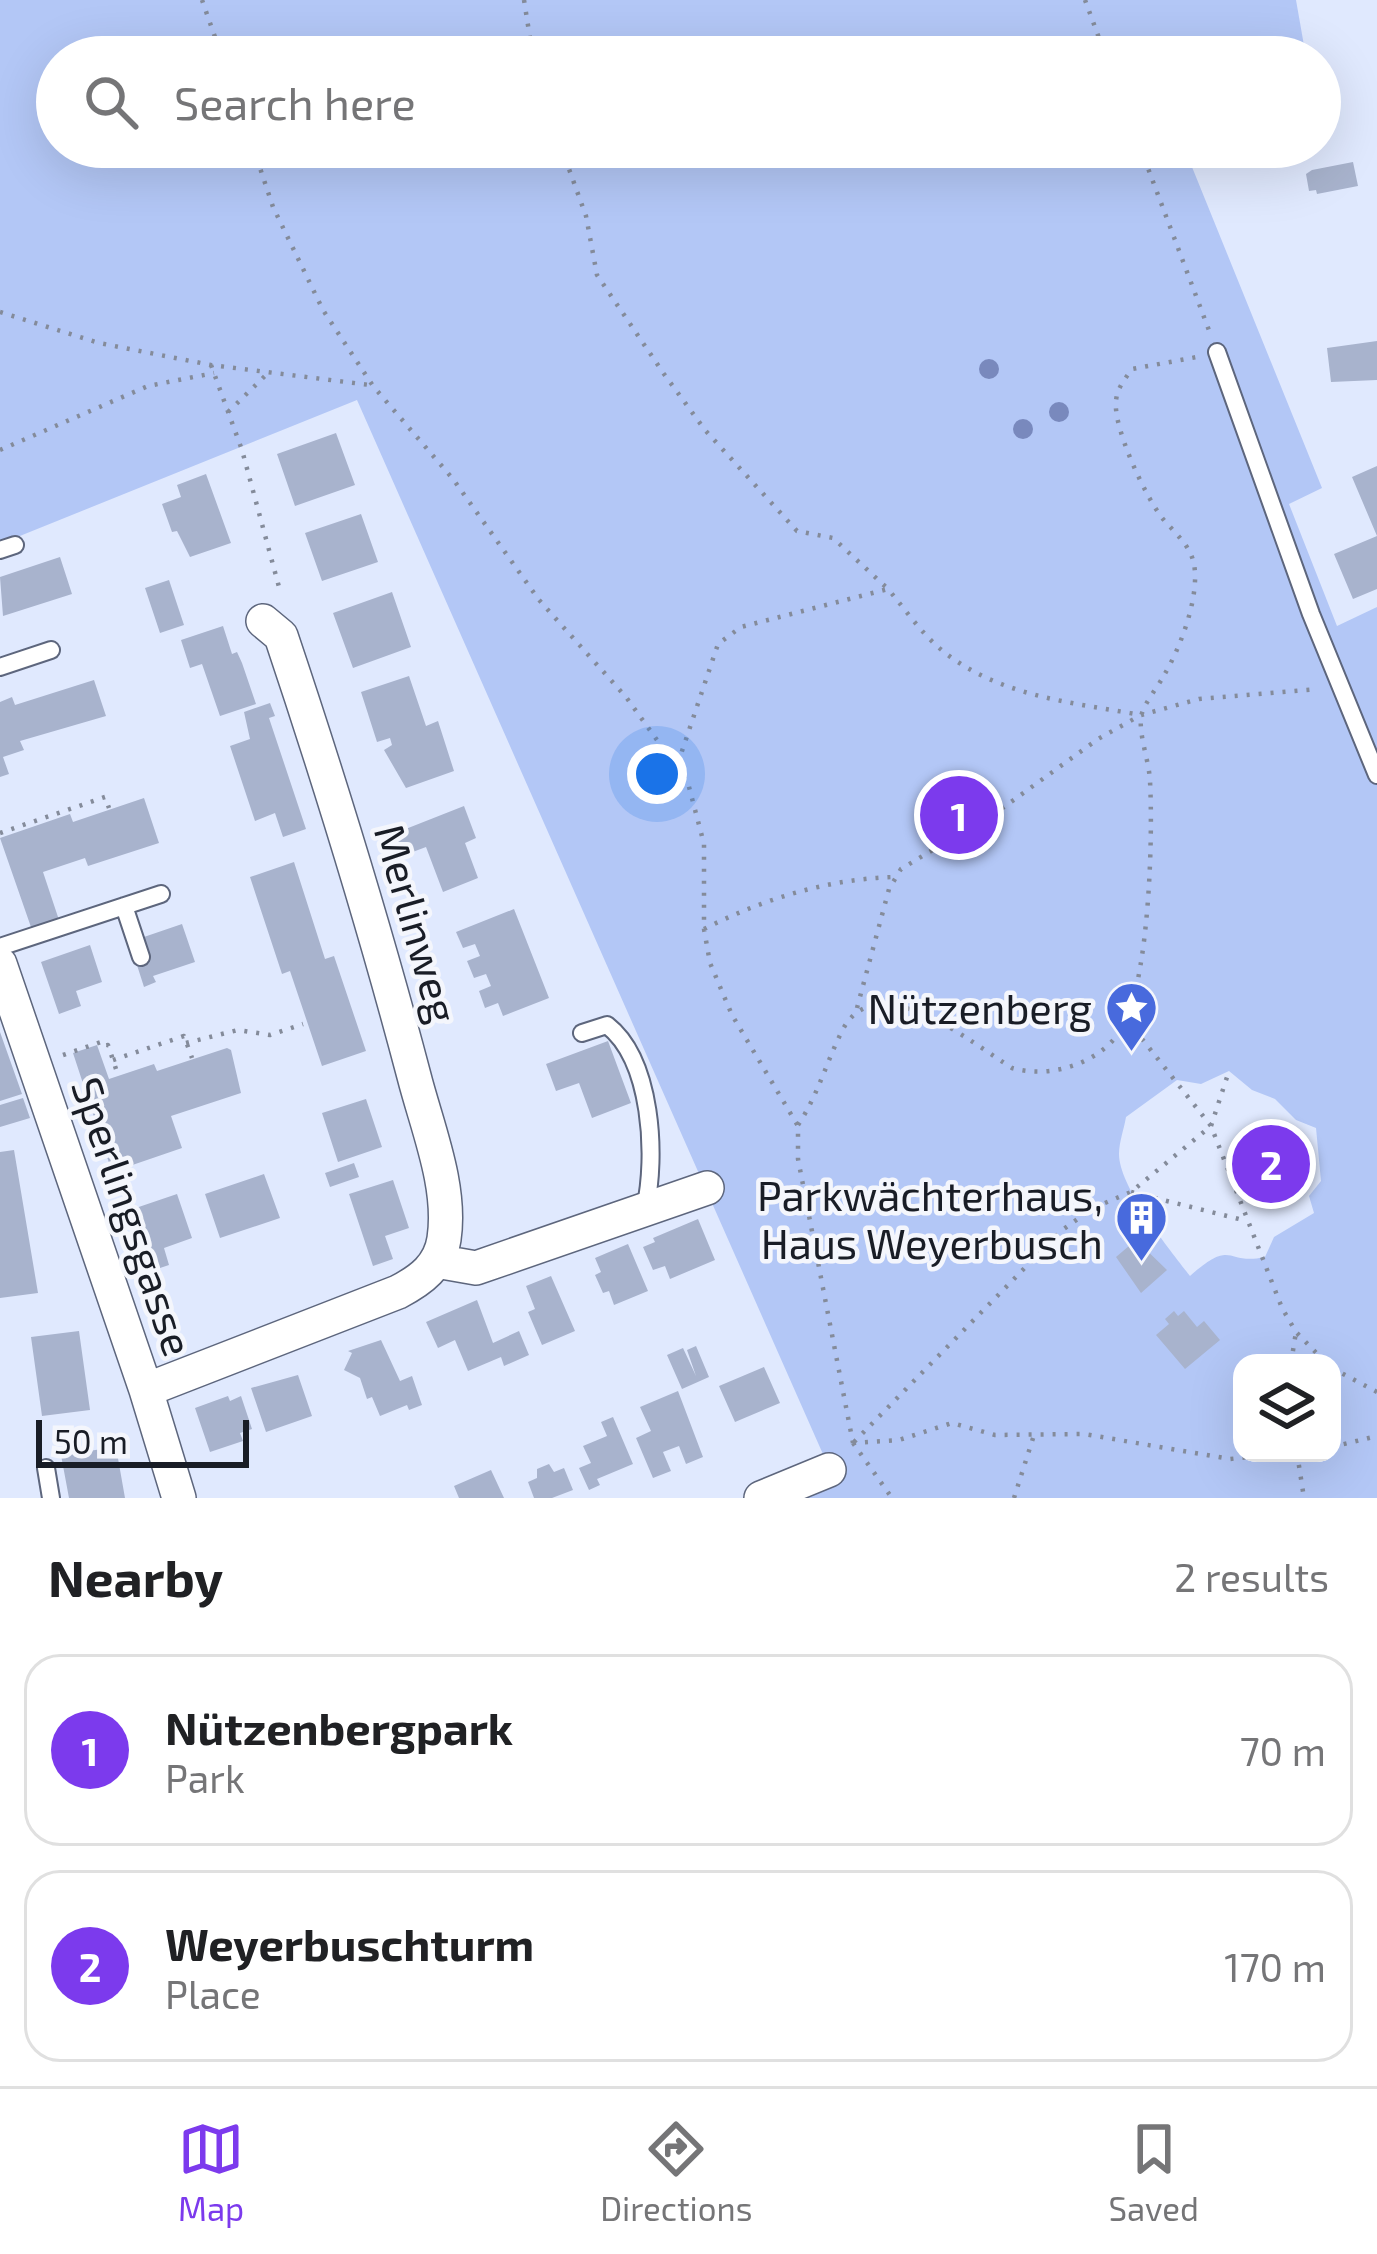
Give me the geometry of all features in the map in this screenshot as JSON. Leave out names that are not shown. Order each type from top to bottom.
[{"type":"street","name":"Merlinweg","points":[[263,621],[281,636],[383,959],[443,1193],[444,1239],[436,1262]]},
{"type":"street","name":"Sperlingsgasse","points":[[0,964],[179,1498]]},
{"type":"street","points":[[146,1390],[398,1292],[421,1280],[436,1262],[476,1268],[706,1188]]},
{"type":"street","points":[[761,1498],[829,1470]]},
{"type":"lane","points":[[1217,352],[1311,614],[1377,775]]},
{"type":"lane","points":[[0,667],[50,650]]},
{"type":"lane","points":[[0,946],[161,894]]},
{"type":"lane","points":[[124,906],[141,957]]},
{"type":"lane","points":[[582,1033],[607,1025],[623,1038],[645,1097],[650,1186],[645,1210]]},
{"type":"lane","points":[[46,1468],[51,1498]]},
{"type":"path","points":[[202,0],[215,36]]},
{"type":"path","points":[[524,0],[530,36]]},
{"type":"path","points":[[1085,0],[1098,36]]},
{"type":"path","points":[[260,168],[273,207],[323,310],[373,386],[453,478],[539,600],[626,698],[688,783],[704,844],[704,929],[710,963],[724,1000],[798,1126],[798,1159],[853,1443],[892,1498]]},
{"type":"path","points":[[569,168],[586,215],[597,275],[705,430],[797,530],[833,538],[888,589],[934,644],[974,674],[1032,696],[1141,715]]},
{"type":"path","points":[[856,1011],[880,1004],[925,1014],[1012,1068],[1046,1074],[1084,1061],[1127,1021],[1142,956],[1150,830],[1150,777],[1141,715],[1177,655],[1190,611],[1195,565],[1184,542],[1160,515],[1118,426],[1116,402],[1120,385],[1132,369],[1217,352],[1148,168]]},
{"type":"path","points":[[0,312],[99,343],[373,386]]},
{"type":"path","points":[[211,364],[279,586],[263,621]]},
{"type":"path","points":[[228,412],[270,372]]},
{"type":"path","points":[[0,450],[148,386],[214,373]]},
{"type":"path","points":[[677,765],[718,644],[741,627],[888,589]]},
{"type":"path","points":[[798,1126],[815,1099],[843,1028],[856,1011],[893,877],[901,868],[1004,807],[1141,715],[1199,699],[1342,687]]},
{"type":"path","points":[[0,833],[105,797],[109,808]]},
{"type":"path","points":[[704,929],[764,900],[893,877]]},
{"type":"path","points":[[1127,1021],[1211,1126],[1282,1308],[1296,1332],[1318,1354]]},
{"type":"path","points":[[186,1042],[238,1030],[270,1035],[303,1024]]},
{"type":"path","points":[[113,1060],[184,1036],[192,1058]]},
{"type":"path","points":[[34,1065],[101,1042],[108,1045],[118,1075]]},
{"type":"path","points":[[829,1470],[1061,1231],[1093,1208],[1131,1192],[1211,1126],[1229,1071]]},
{"type":"path","points":[[1131,1192],[1246,1221]]},
{"type":"path","points":[[1292,1354],[1296,1332]]},
{"type":"path","points":[[1341,1372],[1377,1392]]},
{"type":"path","points":[[853,1443],[899,1440],[952,1423],[995,1436],[1084,1435],[1233,1460]]},
{"type":"path","points":[[1014,1498],[1034,1436]]},
{"type":"path","points":[[1341,1445],[1377,1436]]},
{"type":"path","points":[[1298,1462],[1304,1498]]},
{"type":"shaded area","points":[[0,0],[1296,0],[1302,36],[36,36],[36,168],[1192,168],[1322,488],[1289,504],[1337,626],[1377,607],[1377,1498],[765,1498],[830,1470],[357,400],[0,544]],"holes":[[[1229,1071],[1252,1090],[1275,1099],[1296,1120],[1316,1128],[1321,1181],[1309,1196],[1314,1213],[1274,1237],[1265,1257],[1223,1255],[1190,1276],[1127,1183],[1119,1154],[1126,1117],[1177,1080],[1201,1084]]]},
{"type":"building","points":[[1353,162],[1358,186],[1317,194],[1309,191],[1306,174]]},
{"type":"building","points":[[1377,341],[1377,380],[1331,382],[1327,348]]},
{"type":"building","points":[[336,433],[355,485],[295,506],[277,454]]},
{"type":"building","points":[[1377,466],[1377,536],[1352,477]]},
{"type":"building","points":[[206,474],[231,543],[190,557],[177,531],[172,532],[162,504],[181,497],[177,485]]},
{"type":"building","points":[[361,514],[378,562],[322,581],[305,533]]},
{"type":"building","points":[[1377,536],[1377,589],[1353,599],[1334,554]]},
{"type":"building","points":[[60,557],[72,594],[3,616],[0,577]]},
{"type":"building","points":[[169,580],[184,625],[160,633],[145,588]]},
{"type":"building","points":[[392,592],[411,647],[353,668],[333,613]]},
{"type":"building","points":[[223,626],[256,704],[220,716],[202,664],[190,668],[181,640]]},
{"type":"building","points":[[409,676],[426,726],[438,721],[454,771],[406,788],[384,750],[392,745],[390,738],[377,742],[361,692]]},
{"type":"building","points":[[94,680],[106,716],[20,741],[24,750],[3,757],[9,774],[0,777],[0,702],[12,697],[15,705]]},
{"type":"building","points":[[270,703],[275,716],[269,718],[306,829],[283,837],[275,813],[255,821],[230,746],[250,739],[244,712]]},
{"type":"building","points":[[144,798],[159,843],[88,866],[85,858],[43,872],[59,920],[32,930],[0,838],[70,814],[73,822]]},
{"type":"building","points":[[464,806],[476,838],[465,843],[478,878],[443,892],[426,847],[402,856],[393,834]]},
{"type":"building","points":[[294,862],[325,959],[334,956],[366,1051],[322,1066],[290,971],[282,974],[250,877]]},
{"type":"building","points":[[514,909],[549,998],[503,1016],[498,1003],[485,1008],[479,991],[491,986],[486,974],[474,978],[467,961],[480,956],[475,944],[463,948],[456,932]]},
{"type":"building","points":[[182,924],[195,962],[153,976],[156,982],[144,987],[136,962],[141,938]]},
{"type":"building","points":[[90,945],[102,982],[76,991],[81,1006],[59,1014],[41,962]]},
{"type":"building","points":[[0,1032],[22,1094],[0,1101]]},
{"type":"building","points":[[608,1041],[631,1103],[592,1118],[579,1083],[556,1091],[546,1064]]},
{"type":"building","points":[[97,1045],[109,1079],[154,1064],[157,1071],[227,1048],[241,1093],[171,1116],[182,1148],[112,1172],[73,1053]]},
{"type":"building","points":[[23,1098],[30,1118],[0,1127],[0,1105]]},
{"type":"building","points":[[366,1099],[382,1147],[338,1162],[322,1113]]},
{"type":"building","points":[[14,1150],[38,1293],[0,1298],[0,1152]]},
{"type":"building","points":[[1280,1150],[1285,1172],[1262,1175],[1258,1157]]},
{"type":"building","points":[[354,1163],[359,1177],[330,1187],[325,1173]]},
{"type":"building","points":[[264,1174],[280,1218],[220,1238],[205,1194]]},
{"type":"building","points":[[393,1180],[409,1228],[385,1236],[393,1259],[373,1266],[349,1194]]},
{"type":"building","points":[[177,1194],[192,1238],[164,1248],[169,1265],[145,1273],[124,1212]]},
{"type":"building","points":[[698,1219],[715,1260],[670,1279],[665,1266],[653,1270],[643,1247]]},
{"type":"building","name":"Parkwächterhaus, Haus Weyerbusch","points":[[1136,1240],[1167,1270],[1141,1293],[1116,1257]]},
{"type":"building","points":[[628,1244],[648,1291],[614,1305],[595,1275],[601,1272],[595,1258]]},
{"type":"building","points":[[551,1276],[575,1331],[542,1345],[528,1312],[535,1309],[526,1286]]},
{"type":"building","points":[[477,1300],[493,1343],[519,1331],[529,1355],[504,1366],[501,1357],[468,1371],[455,1340],[438,1348],[426,1322]]},
{"type":"building","points":[[1174,1311],[1178,1316],[1184,1311],[1197,1327],[1204,1321],[1220,1340],[1185,1369],[1156,1335],[1169,1324],[1165,1319]]},
{"type":"building","points":[[79,1331],[90,1410],[42,1416],[31,1337]]},
{"type":"building","points":[[381,1340],[400,1381],[412,1376],[422,1405],[409,1410],[407,1405],[380,1416],[360,1378],[344,1370],[352,1353],[348,1351]]},
{"type":"building","points":[[696,1346],[709,1377],[682,1389],[667,1355],[683,1348],[696,1376],[687,1350]]},
{"type":"building","points":[[764,1367],[780,1403],[735,1422],[719,1386]]},
{"type":"building","points":[[298,1375],[312,1416],[266,1432],[251,1388]]},
{"type":"building","points":[[678,1391],[703,1457],[686,1464],[679,1446],[663,1452],[671,1471],[653,1478],[636,1438],[651,1431],[640,1407]]},
{"type":"building","points":[[228,1396],[230,1401],[241,1396],[252,1429],[240,1433],[243,1441],[210,1452],[195,1408]]},
{"type":"building","points":[[613,1417],[633,1464],[597,1479],[600,1485],[589,1490],[579,1468],[591,1463],[583,1446],[607,1436],[601,1422]]},
{"type":"building","points":[[116,1447],[125,1498],[69,1498],[61,1455]]},
{"type":"building","points":[[549,1464],[554,1472],[564,1468],[573,1490],[552,1498],[534,1498],[528,1482],[537,1478],[537,1469]]},
{"type":"building","points":[[491,1470],[504,1498],[459,1498],[454,1486]]},
{"type":"place","name":"Nützenbergpark","points":[[959,815]]},
{"type":"place","name":"Nützenberg","points":[[1131,1053]]},
{"type":"place","name":"Weyerbuschturm","points":[[1271,1164]]},
{"type":"place","name":"Parkwächterhaus, Haus Weyerbusch","points":[[1142,1264]]}]
